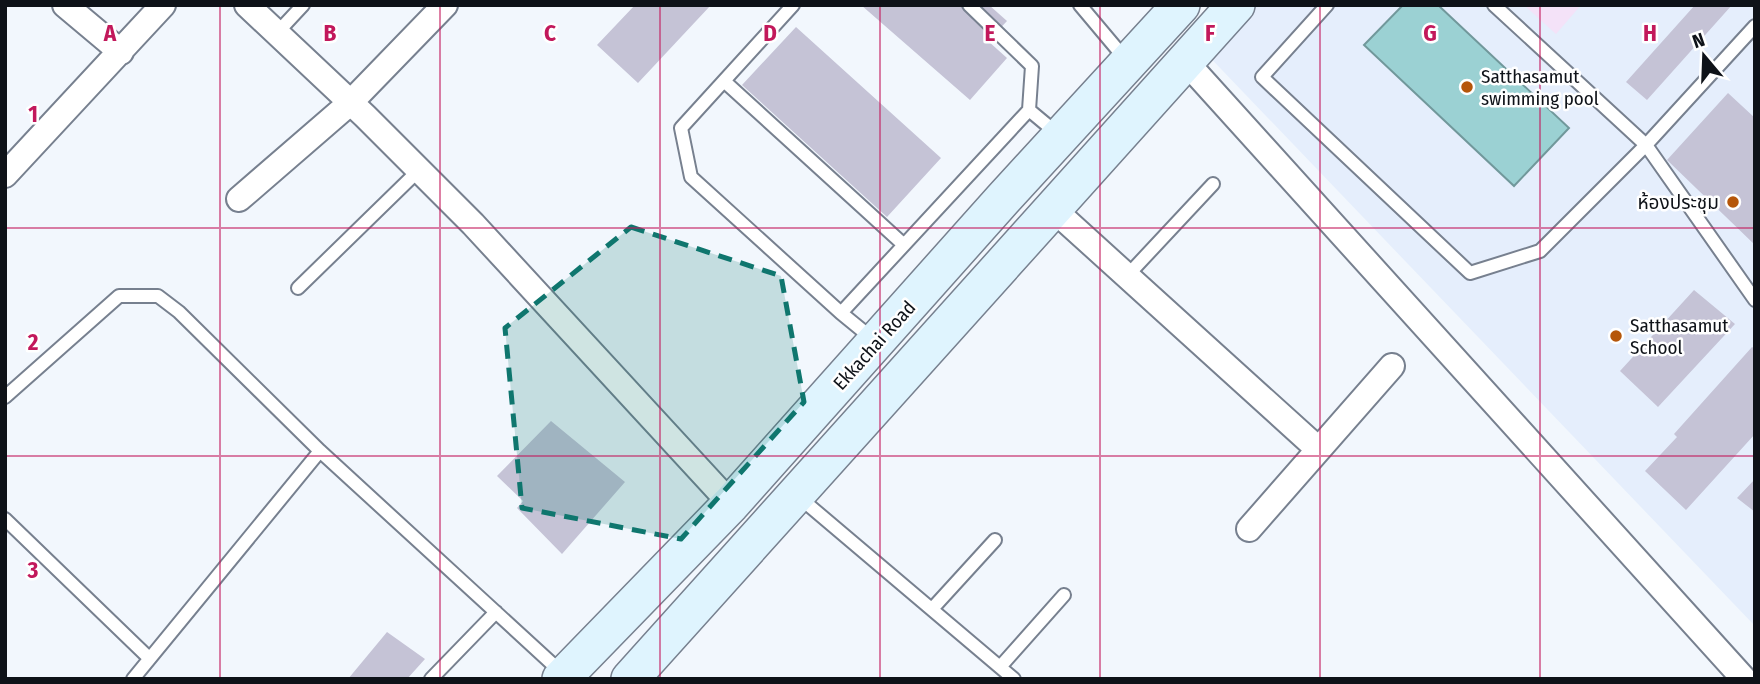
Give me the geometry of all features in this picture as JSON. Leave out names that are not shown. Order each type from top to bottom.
[{"type":"main road","name":"Ekkachai Road","points":[[562,677],[731,504],[1003,199],[1181,5]]},
{"type":"main road","points":[[630,679],[1236,5]]},
{"type":"street","points":[[65,5],[121,52]]},
{"type":"street","points":[[5,176],[163,5]]},
{"type":"street","points":[[247,5],[473,224],[731,504]]},
{"type":"street","points":[[239,199],[350,103],[445,5]]},
{"type":"street","points":[[1186,62],[1744,679]]},
{"type":"street","points":[[1044,219],[1127,276],[1318,449]]},
{"type":"street","points":[[1249,528],[1392,366]]},
{"type":"lane","points":[[276,34],[303,5]]},
{"type":"lane","points":[[793,5],[681,128],[691,177],[841,313],[877,342]]},
{"type":"lane","points":[[841,313],[1029,110],[1032,66],[969,5]]},
{"type":"lane","points":[[1080,5],[1129,63]]},
{"type":"lane","points":[[1327,5],[1262,77],[1470,273],[1540,251],[1646,145],[1755,26]]},
{"type":"lane","points":[[1494,5],[1646,145],[1755,300]]},
{"type":"lane","points":[[724,81],[904,245]]},
{"type":"lane","points":[[1029,110],[1062,137]]},
{"type":"lane","points":[[298,288],[419,170]]},
{"type":"lane","points":[[1127,276],[1213,184]]},
{"type":"lane","points":[[5,397],[119,296],[158,296],[179,312],[320,451],[496,612],[562,677]]},
{"type":"lane","points":[[133,679],[320,451]]},
{"type":"lane","points":[[796,495],[1014,679]]},
{"type":"lane","points":[[5,519],[149,658]]},
{"type":"lane","points":[[932,609],[995,541]]},
{"type":"lane","points":[[1000,667],[1064,595]]},
{"type":"lane","points":[[431,679],[496,612]]},
{"type":"highlighted area","points":[[631,227],[781,276],[804,402],[681,539],[522,508],[505,328]]},
{"type":"shaded area","name":"Satthasamut School","points":[[1236,5],[1755,5],[1755,626],[1199,46]]},
{"type":"shaded area","points":[[1524,5],[1581,5],[1556,34]]},
{"type":"water","name":"Satthasamut swimming pool","points":[[1403,5],[1438,5],[1569,128],[1514,186],[1364,45]]},
{"type":"building","points":[[635,5],[711,5],[638,83],[597,45]]},
{"type":"building","points":[[861,5],[989,5],[1007,21],[988,41],[1007,58],[970,100]]},
{"type":"building","points":[[1695,5],[1732,5],[1647,100],[1626,82]]},
{"type":"building","points":[[796,27],[941,158],[887,217],[742,85]]},
{"type":"building","name":"ห้องประชุม","points":[[1728,93],[1755,118],[1755,245],[1667,160]]},
{"type":"building","points":[[1694,290],[1735,324],[1658,407],[1620,371]]},
{"type":"building","points":[[1752,347],[1755,349],[1755,434],[1686,510],[1645,471],[1677,437],[1674,434]]},
{"type":"building","points":[[551,421],[625,482],[562,554],[517,508],[523,501],[497,476]]},
{"type":"building","points":[[1755,479],[1755,512],[1737,498]]},
{"type":"building","points":[[387,632],[425,659],[407,679],[348,679]]},
{"type":"place","name":"Satthasamut swimming pool","points":[[1467,87]]},
{"type":"place","name":"ห้องประชุม","points":[[1733,202]]},
{"type":"place","name":"Satthasamut School","points":[[1616,336]]}]
